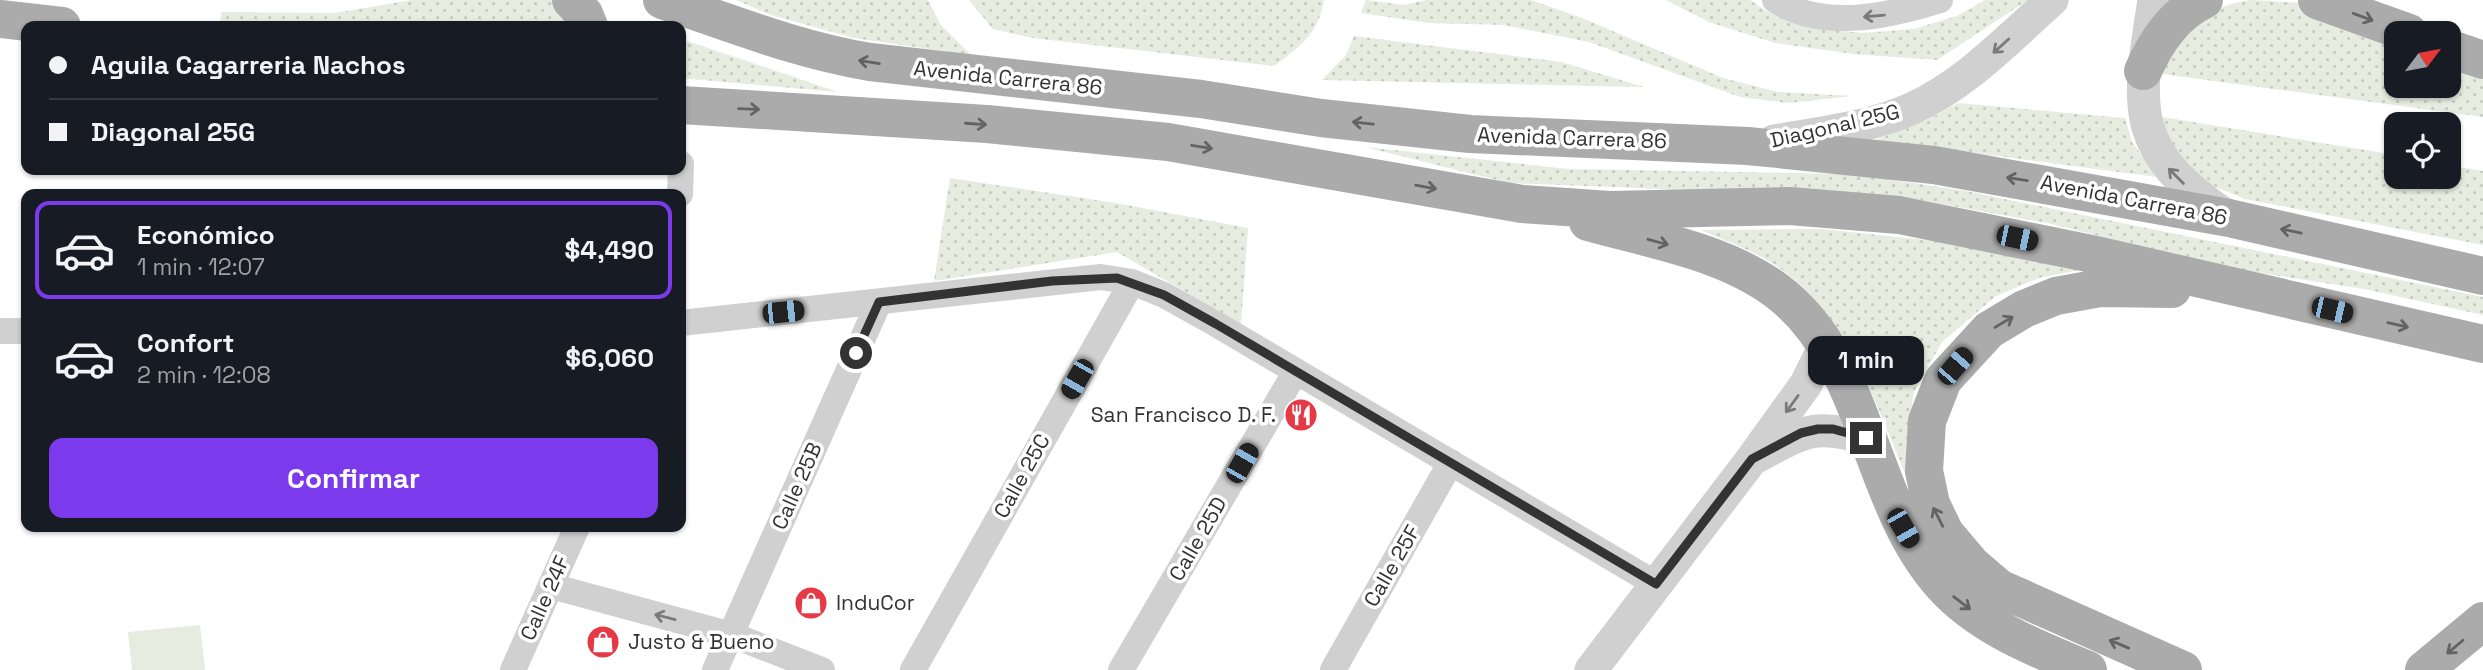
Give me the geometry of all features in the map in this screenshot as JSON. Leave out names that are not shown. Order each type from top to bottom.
[{"type":"main road","points":[[570,0],[584,14],[587,21]]},
{"type":"main road","name":"Avenida Carrera 86","points":[[662,0],[772,40],[820,54],[882,64],[1201,99],[1321,118],[1471,134],[1748,146],[1934,165],[2229,218],[2483,275]]},
{"type":"main road","points":[[2143,71],[2150,54],[2169,28],[2183,13],[2204,0]]},
{"type":"main road","points":[[2317,0],[2384,24]]},
{"type":"main road","points":[[0,19],[21,21]]},
{"type":"main road","points":[[2461,52],[2483,60]]},
{"type":"main road","points":[[686,105],[988,124],[1168,142],[1522,204],[1732,264],[1778,292],[1801,313],[1825,345],[1839,369],[1903,528],[1933,574],[1951,594],[2013,637],[2088,670]]},
{"type":"main road","points":[[1522,204],[1610,210],[1790,206],[1943,221],[2483,344]]},
{"type":"main road","points":[[2183,670],[1999,588],[1972,565],[1945,533],[1931,504],[1924,471],[1927,421],[1943,380],[1989,330],[2024,309],[2056,296],[2100,288],[2258,292]]},
{"type":"main road","points":[[2424,670],[2483,621]]},
{"type":"street","points":[[1775,0],[1816,14],[1846,19],[1895,14],[1940,0]]},
{"type":"street","name":"Diagonal 25G","points":[[1748,146],[1850,128],[1912,108],[1980,64],[2052,0]]},
{"type":"street","points":[[2154,0],[2143,71],[2142,101],[2151,141],[2169,170],[2194,194],[2229,218]]},
{"type":"street","points":[[686,322],[1052,281],[1101,277],[1132,282],[1164,295],[1296,371],[1656,584]]},
{"type":"street","name":"Calle 25C","points":[[913,670],[1132,282]]},
{"type":"street","name":"Calle 25B","points":[[715,670],[879,302]]},
{"type":"street","points":[[0,331],[21,331]]},
{"type":"street","points":[[1591,670],[1806,384],[1825,345]]},
{"type":"street","name":"Calle 25D","points":[[1121,670],[1296,371]]},
{"type":"street","points":[[1752,459],[1801,433],[1818,429],[1833,429],[1866,438]]},
{"type":"street","name":"Calle 25F","points":[[1333,670],[1451,462]]},
{"type":"street","name":"Calle 24F","points":[[513,670],[575,532]]},
{"type":"street","points":[[551,586],[732,635],[822,670]]},
{"type":"shaded area","points":[[412,0],[557,0],[573,21],[220,21],[221,12],[335,13]]},
{"type":"shaded area","points":[[736,0],[928,0],[940,24],[971,55],[854,38],[771,15]]},
{"type":"shaded area","points":[[969,0],[1324,0],[1318,22],[1307,38],[1274,66],[1033,38],[993,29]]},
{"type":"shaded area","points":[[1366,0],[1404,5],[1426,0],[1531,0],[1582,18],[1723,78],[1778,92],[1852,96],[1788,103],[1740,97],[1589,42],[1504,25],[1429,23],[1361,13]]},
{"type":"shaded area","points":[[1666,0],[1750,0],[1768,12],[1809,27],[1862,33],[1914,29],[1957,16],[1985,0],[2028,0],[1937,60],[1854,54],[1775,43],[1709,22]]},
{"type":"shaded area","points":[[2252,0],[2302,3],[2384,34],[2384,98],[2461,98],[2461,65],[2483,73],[2483,117],[2162,74],[2173,45],[2183,33],[2208,14]]},
{"type":"shaded area","points":[[1354,36],[1561,62],[1644,87],[1322,80],[1346,55]]},
{"type":"shaded area","points":[[686,41],[838,92],[686,78]]},
{"type":"shaded area","points":[[1958,103],[2125,118],[2132,142],[2157,177],[1875,140],[1927,120]]},
{"type":"shaded area","points":[[2156,116],[2384,153],[2384,189],[2461,189],[2461,167],[2483,171],[2483,245],[2245,199],[2191,177]]},
{"type":"shaded area","points":[[1365,147],[1569,169],[1853,174],[1966,191],[2483,297],[2483,315],[2364,289],[2234,269],[2047,223],[1914,199],[1509,183]]},
{"type":"shaded area","points":[[950,178],[1116,203],[1248,228],[1241,324],[1117,252],[934,281]]},
{"type":"shaded area","points":[[1822,229],[1982,246],[2089,268],[2039,278],[1996,296],[1942,342],[1913,394],[1907,477],[1853,355],[1815,300],[1792,278],[1765,259],[1701,230]]},
{"type":"shaded area","points":[[200,625],[205,670],[132,670],[128,632]]},
{"type":"place","name":"San Francisco D. F.","points":[[1301,415]]},
{"type":"place","name":"InduCor","points":[[811,603]]},
{"type":"place","name":"Justo & Bueno","points":[[603,642]]},
{"type":"route","points":[[856,353],[879,302],[1101,277],[1132,282],[1164,295],[1216,324],[1656,584],[1752,459],[1801,433],[1818,429],[1833,429],[1866,438]]}]
